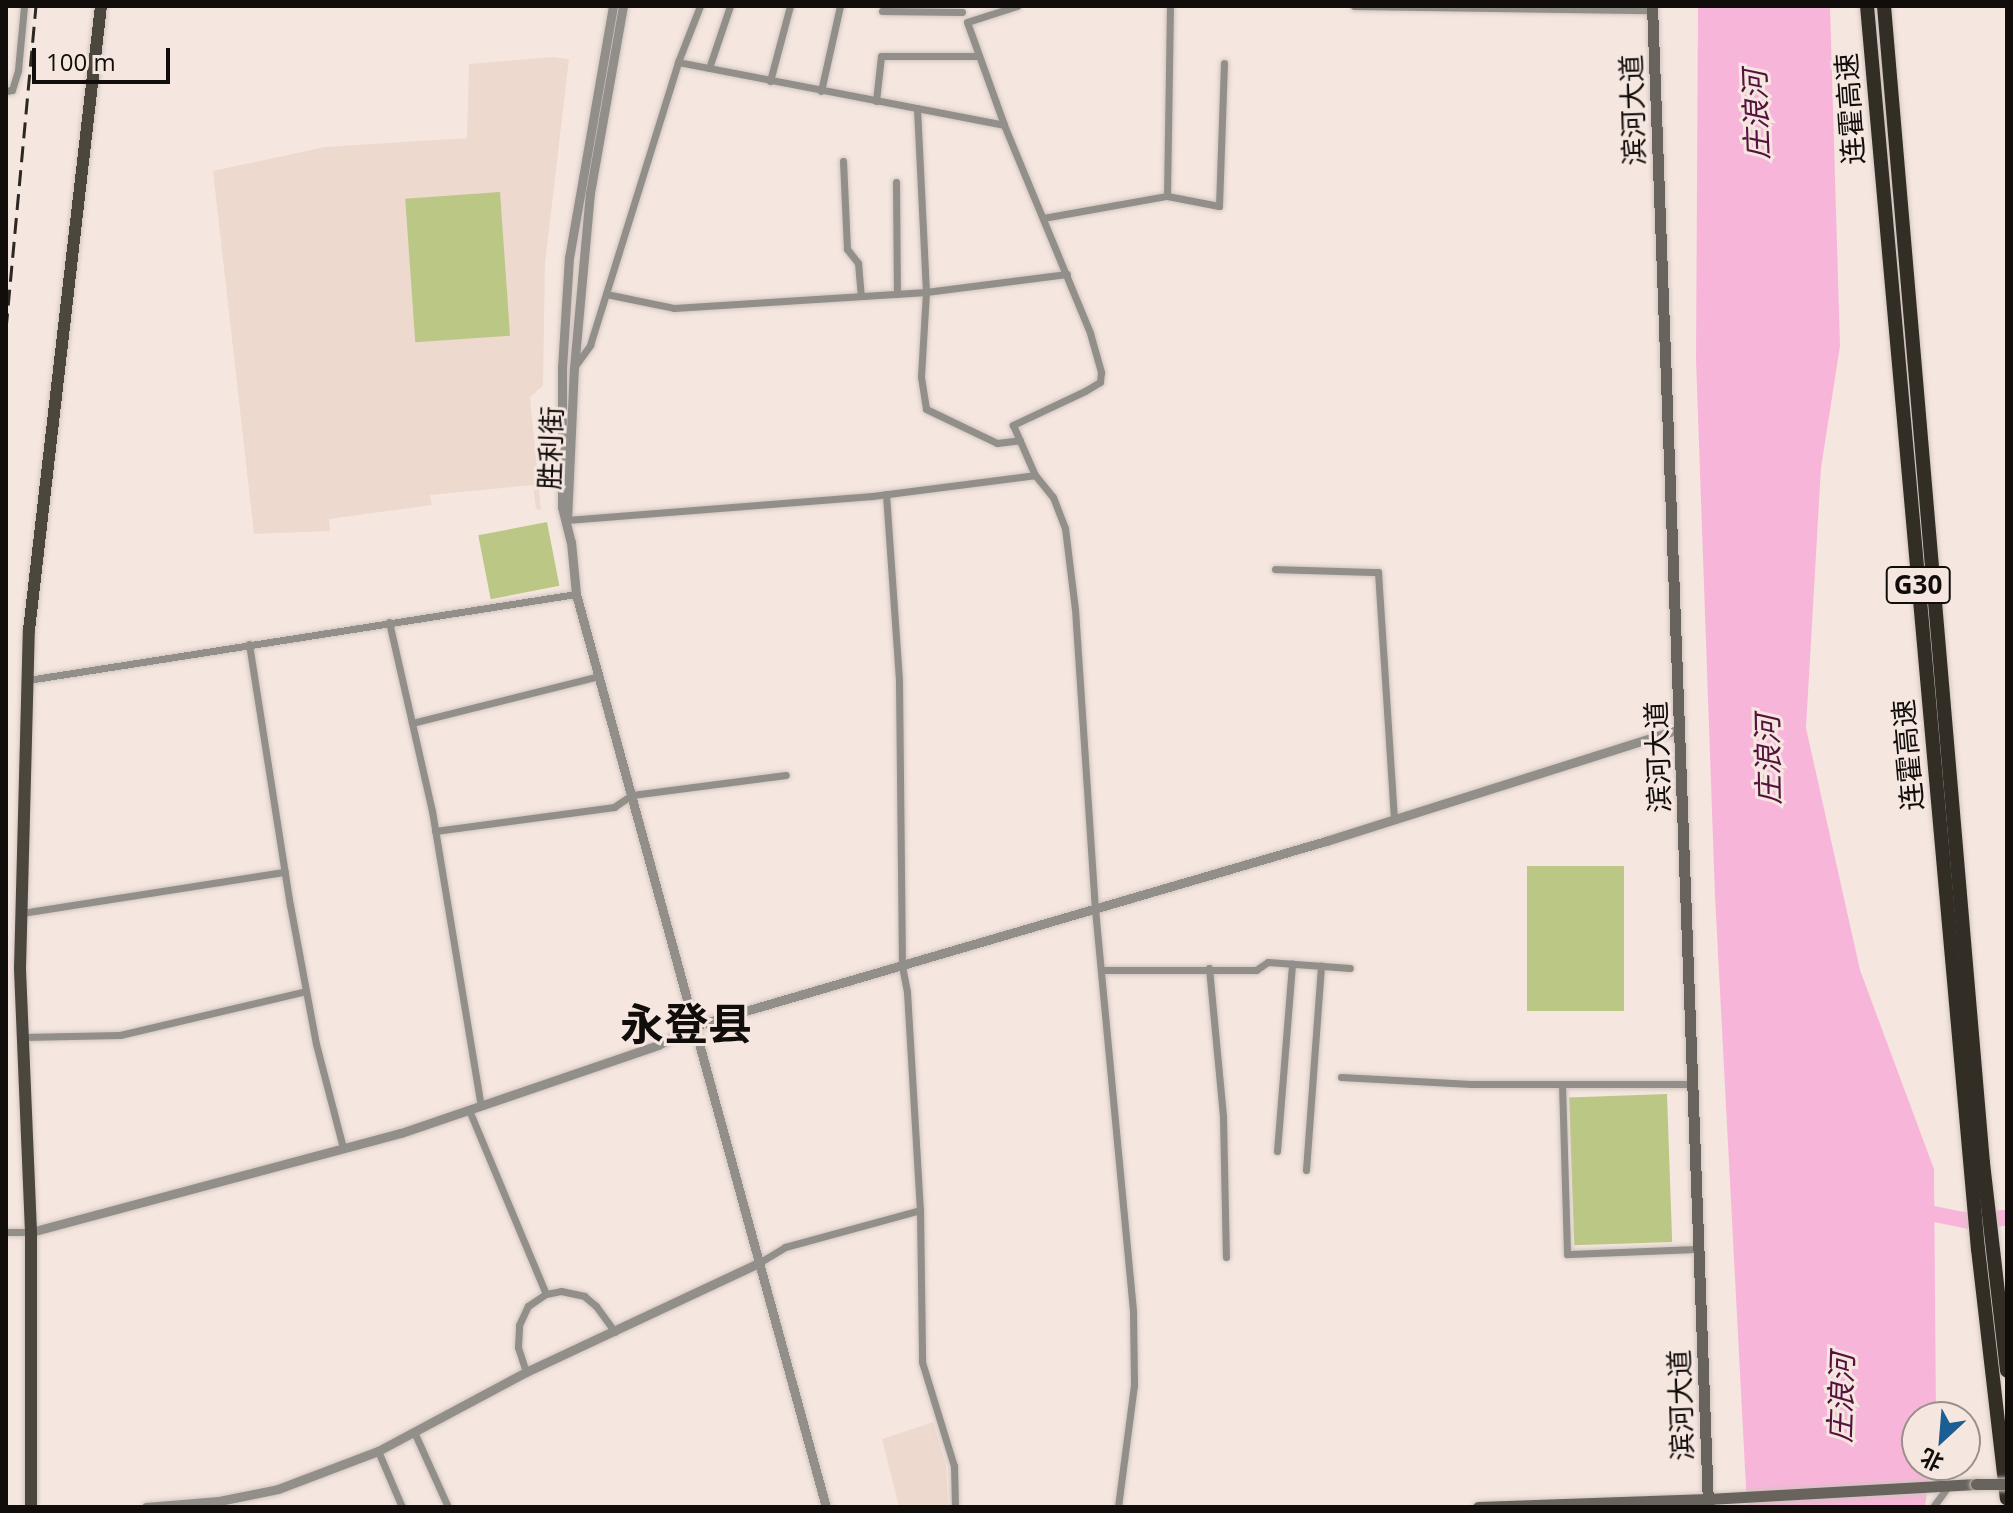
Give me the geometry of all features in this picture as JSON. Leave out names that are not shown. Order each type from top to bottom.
[{"type":"highway","name":"连霍高速","points":[[1867,6],[2007,1498]]},
{"type":"highway","name":"连霍高速","points":[[1884,6],[1976,1164]]},
{"type":"highway","name":"连霍高速","points":[[1985,1249],[2007,1371]]},
{"type":"main road","points":[[31,1507],[31,1232],[23,1037],[22,913],[29,630],[101,6]]},
{"type":"main road","name":"滨河大道","points":[[1652,8],[1708,1503]]},
{"type":"main road","points":[[1478,1507],[1708,1503],[1743,1498],[2007,1484]]},
{"type":"street","points":[[6,91],[12,90],[18,70],[24,6]]},
{"type":"street","name":"胜利街","points":[[567,520],[562,507],[562,367],[569,257],[613,6]]},
{"type":"street","name":"胜利街","points":[[567,520],[574,368],[590,193],[623,6]]},
{"type":"street","points":[[574,368],[590,345],[678,62],[699,6]]},
{"type":"street","points":[[709,68],[730,6]]},
{"type":"street","points":[[770,81],[790,6]]},
{"type":"street","points":[[821,91],[840,6]]},
{"type":"street","points":[[967,22],[1017,6]]},
{"type":"street","points":[[1167,196],[1170,6]]},
{"type":"street","points":[[1354,6],[1652,8]]},
{"type":"street","points":[[882,11],[960,9],[1090,333],[1101,372],[1100,382],[1013,425],[1035,475],[1053,497],[1065,528],[1075,609],[1095,909],[1133,1312],[1134,1385],[1118,1507]]},
{"type":"street","points":[[876,101],[881,56],[979,56]]},
{"type":"street","points":[[678,62],[1004,125]]},
{"type":"street","points":[[1043,218],[1167,196],[1219,206],[1224,63]]},
{"type":"street","points":[[917,108],[926,292],[921,377],[926,409],[997,443],[1020,440]]},
{"type":"street","points":[[843,161],[847,249],[858,263],[861,296]]},
{"type":"street","points":[[896,182],[897,294]]},
{"type":"street","points":[[606,294],[674,308],[926,292],[1067,274]]},
{"type":"street","points":[[826,1507],[576,594],[567,520],[886,494],[1035,475]]},
{"type":"street","points":[[886,494],[899,681],[902,966],[907,992],[920,1210],[922,1362],[954,1466],[955,1507]]},
{"type":"street","points":[[1275,569],[1378,572],[1394,819]]},
{"type":"street","points":[[28,680],[576,594]]},
{"type":"street","points":[[389,622],[435,831],[481,1106]]},
{"type":"street","points":[[249,644],[306,991],[343,1148]]},
{"type":"street","points":[[412,723],[599,676]]},
{"type":"street","points":[[6,1232],[31,1232],[343,1148],[469,1110],[658,1045],[694,1026],[1394,819],[1680,729]]},
{"type":"street","points":[[435,831],[614,807],[632,795],[786,775]]},
{"type":"street","points":[[22,913],[285,872]]},
{"type":"street","points":[[1101,970],[1256,970],[1268,962],[1350,968]]},
{"type":"street","points":[[1277,1151],[1292,964]]},
{"type":"street","points":[[1306,1170],[1321,966]]},
{"type":"street","points":[[1209,968],[1223,1117],[1226,1257]]},
{"type":"street","points":[[23,1037],[120,1035],[306,991]]},
{"type":"street","points":[[1341,1077],[1562,1084],[1693,1084]]},
{"type":"street","points":[[1562,1084],[1567,1254],[1699,1249]]},
{"type":"street","points":[[469,1110],[546,1294]]},
{"type":"street","points":[[146,1507],[220,1504],[278,1489],[378,1451],[415,1434],[526,1372],[757,1264],[785,1247],[920,1210]]},
{"type":"street","points":[[526,1372],[518,1347],[519,1325],[528,1306],[546,1294],[569,1291],[584,1296],[596,1306],[615,1332]]},
{"type":"street","points":[[415,1434],[448,1507]]},
{"type":"street","points":[[378,1451],[402,1507]]},
{"type":"street","points":[[1933,1507],[1948,1486]]},
{"type":"shaded area","points":[[552,57],[569,59],[545,264],[543,386],[530,397],[541,510],[536,509],[533,485],[430,495],[432,505],[329,519],[330,531],[254,534],[213,171],[325,147],[467,138],[469,64]]},
{"type":"shaded area","points":[[933,1422],[946,1465],[948,1507],[899,1507],[882,1439]]},
{"type":"green space","points":[[500,192],[510,336],[415,342],[405,199]]},
{"type":"green space","points":[[547,522],[559,586],[491,599],[478,535]]},
{"type":"green space","points":[[1527,866],[1624,866],[1624,1011],[1527,1011]]},
{"type":"green space","points":[[1667,1094],[1672,1242],[1574,1245],[1569,1097]]},
{"type":"water","name":"庄浪河","points":[[1698,6],[1830,6],[1840,346],[1821,468],[1806,728],[1860,970],[1934,1169],[1936,1401],[1901,1401],[1901,1481],[1929,1481],[1925,1507],[1747,1507],[1715,896],[1696,360]]},
{"type":"waterway","points":[[1914,1210],[1969,1221],[2007,1218]]},
{"type":"railway","points":[[6,329],[36,6]]},
{"type":"district","name":"永登县","points":[[686,1023]]}]
